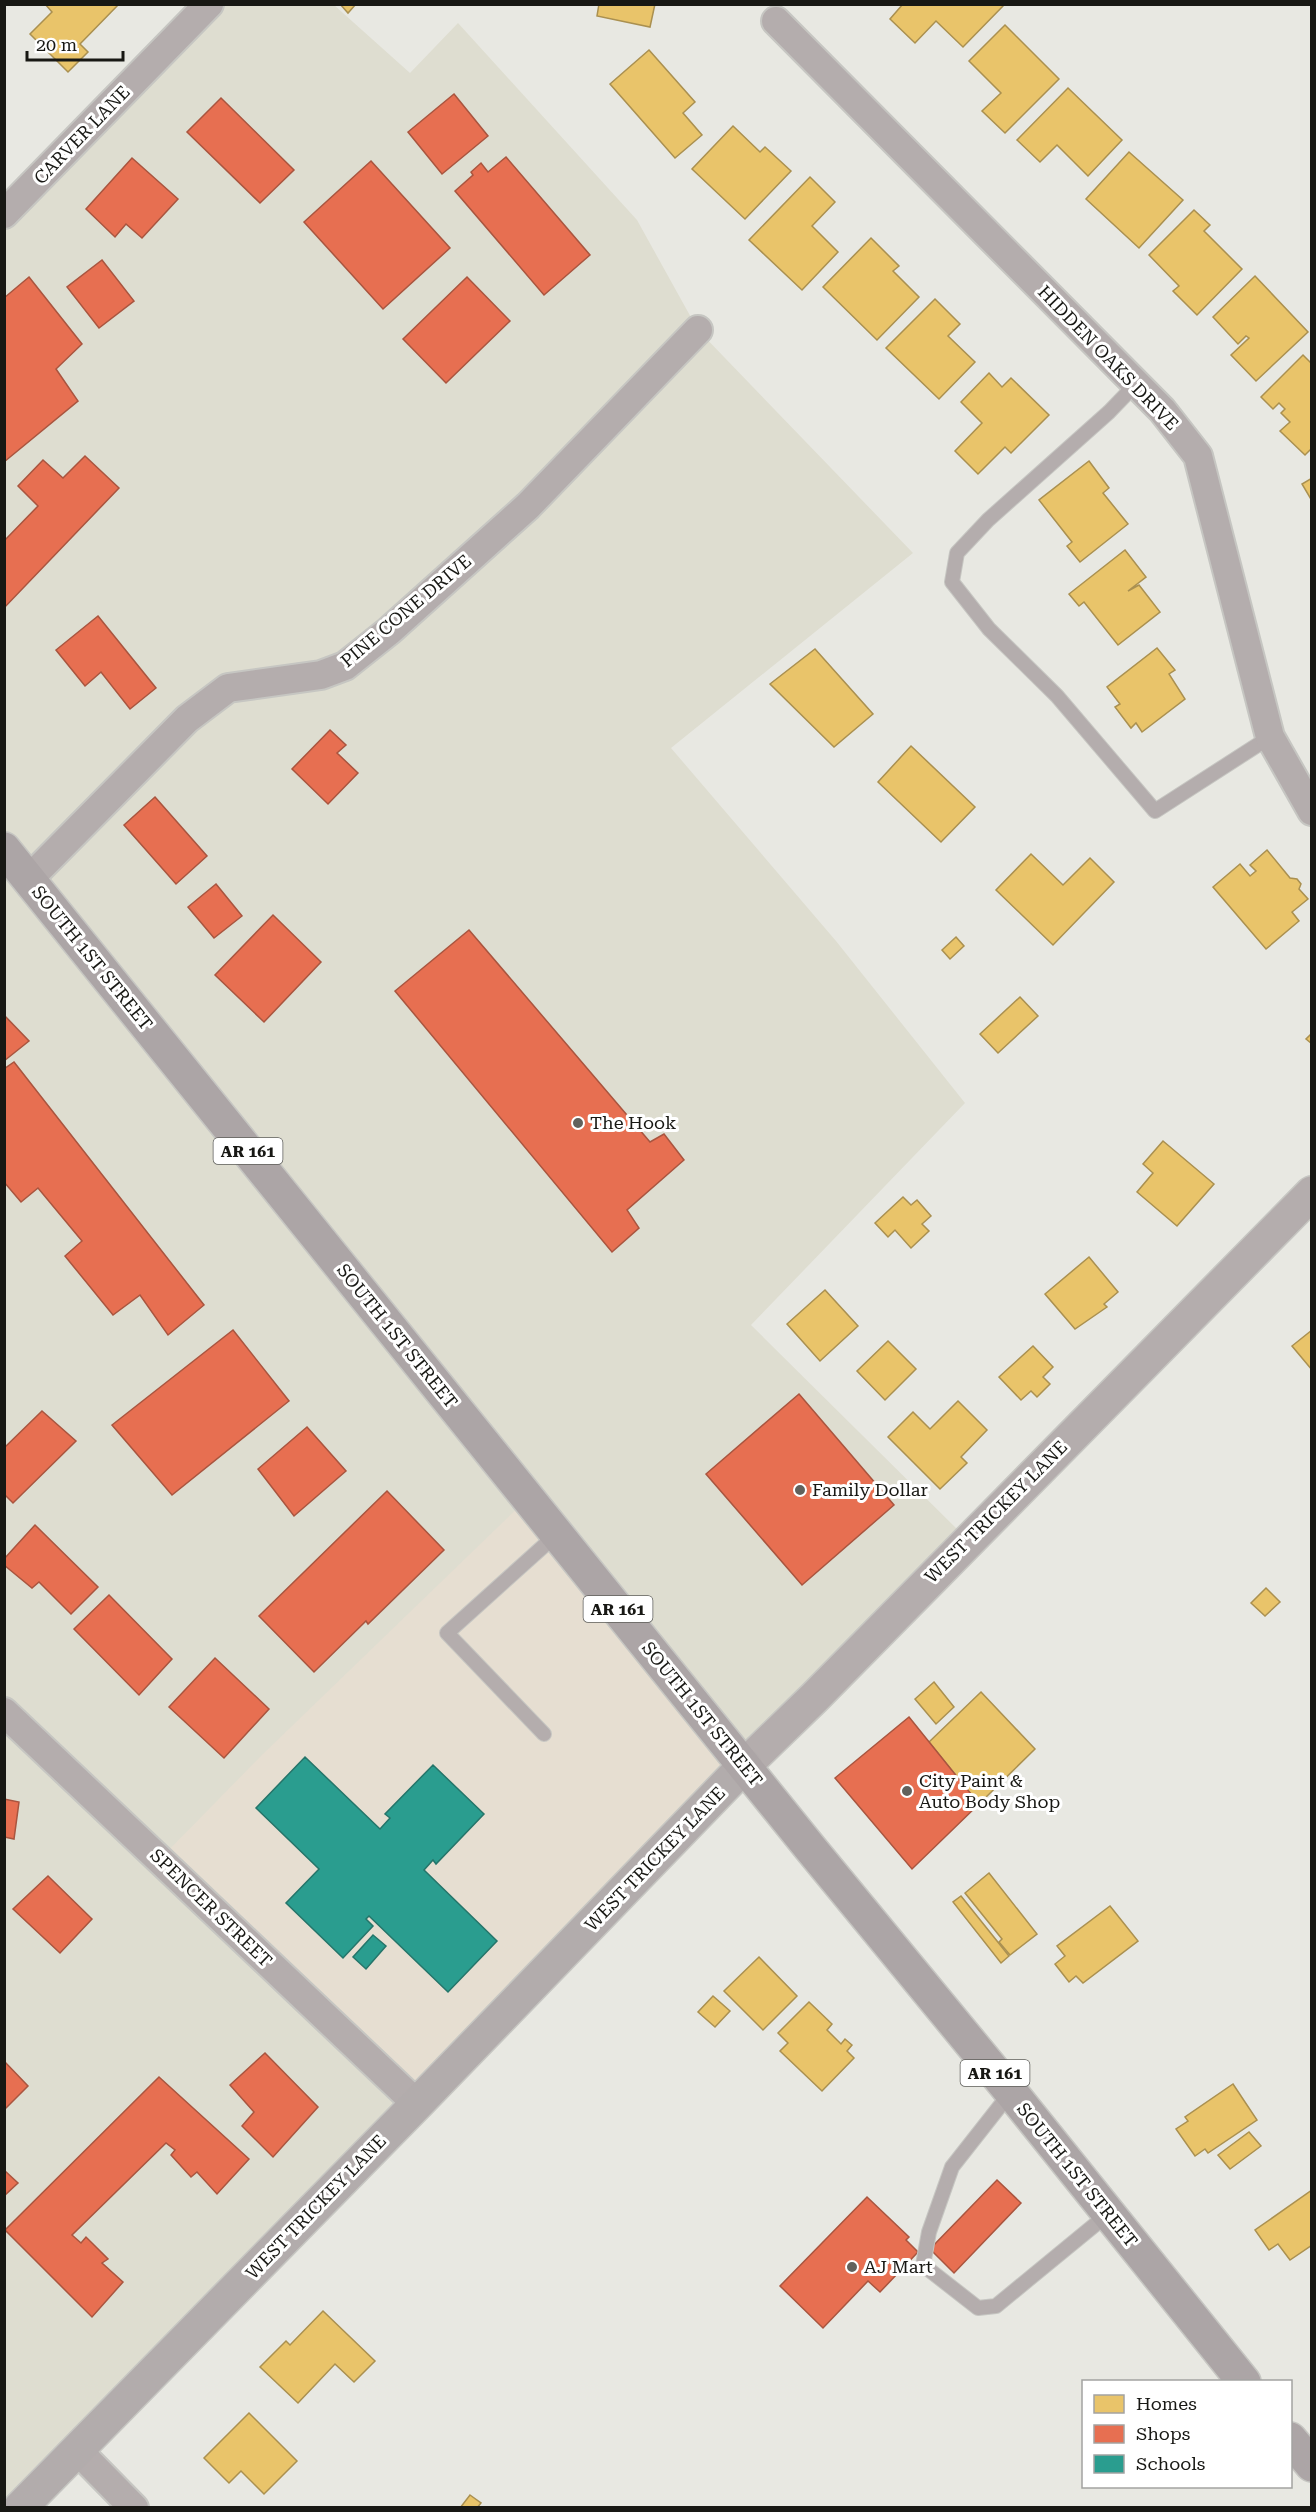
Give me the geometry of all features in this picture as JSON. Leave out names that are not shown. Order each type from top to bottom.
[{"type":"main road","name":"SOUTH 1ST STREET","points":[[4,849],[1242,2380]]},
{"type":"main road","name":"WEST TRICKEY LANE","points":[[20,2508],[417,2104],[745,1765]]},
{"type":"main road","points":[[1292,2441],[1311,2465]]},
{"type":"street","name":"CARVER LANE","points":[[4,214],[209,4]]},
{"type":"street","name":"HIDDEN OAKS DRIVE","points":[[776,21],[1162,410],[1198,456],[1270,737],[1311,811]]},
{"type":"street","name":"PINE CONE DRIVE","points":[[29,879],[187,719],[228,688],[321,675],[345,666],[388,631],[528,506],[698,330]]},
{"type":"street","name":"WEST TRICKEY LANE","points":[[745,1765],[815,1697],[1311,1193]]},
{"type":"street","name":"SPENCER STREET","points":[[4,1712],[417,2104]]},
{"type":"street","points":[[77,2451],[134,2508]]},
{"type":"lane","points":[[1136,384],[1109,412],[988,520],[957,553],[952,582],[989,629],[1057,696],[1155,811],[1270,737]]},
{"type":"lane","points":[[544,1734],[447,1633],[557,1534]]},
{"type":"lane","points":[[1011,2092],[952,2167],[928,2232],[923,2265],[978,2308],[996,2306],[1108,2214]]},
{"type":"shaded area","points":[[209,5],[334,5],[410,73],[458,23],[637,220],[698,330],[913,553],[671,748],[836,941],[965,1103],[751,1325],[956,1528],[973,1535],[5,2507],[5,214]]},
{"type":"shaded area","points":[[528,1498],[745,1765],[417,2104],[159,1860],[262,1755]]},
{"type":"building: Homes","points":[[45,4],[119,4],[80,44],[88,52],[68,72],[30,34],[52,12]]},
{"type":"building: Homes","points":[[340,4],[356,4],[348,13]]},
{"type":"building: Homes","points":[[599,4],[655,4],[650,27],[597,16]]},
{"type":"building: Homes","points":[[903,4],[1001,4],[1003,6],[963,47],[936,21],[915,43],[890,19]]},
{"type":"building: Homes","points":[[1005,25],[1059,79],[1005,133],[982,111],[1001,93],[969,61]]},
{"type":"building: Homes","points":[[649,50],[695,102],[683,113],[702,135],[675,158],[610,84]]},
{"type":"building: Homes","points":[[1068,88],[1122,140],[1088,176],[1057,145],[1040,162],[1017,140]]},
{"type":"building: Homes","points":[[733,126],[760,152],[765,147],[791,171],[745,219],[692,169]]},
{"type":"building: Homes","points":[[1129,152],[1183,200],[1139,248],[1086,199]]},
{"type":"building: Homes","points":[[810,177],[835,202],[812,226],[838,252],[802,290],[749,240]]},
{"type":"building: Homes","points":[[1194,210],[1210,225],[1204,231],[1242,269],[1197,315],[1173,291],[1179,286],[1149,255]]},
{"type":"building: Homes","points":[[871,238],[899,266],[893,271],[919,297],[877,340],[823,287]]},
{"type":"building: Homes","points":[[1255,276],[1308,332],[1256,381],[1231,355],[1249,338],[1246,336],[1238,344],[1213,317]]},
{"type":"building: Homes","points":[[935,299],[960,324],[948,336],[975,362],[939,399],[886,348]]},
{"type":"building: Homes","points":[[1303,355],[1312,364],[1312,448],[1305,455],[1280,431],[1290,422],[1281,413],[1285,409],[1279,403],[1273,409],[1261,397]]},
{"type":"building: Homes","points":[[989,373],[1002,387],[1011,378],[1049,415],[1011,453],[1005,447],[978,474],[955,451],[982,423],[961,402]]},
{"type":"building: Homes","points":[[1089,461],[1109,488],[1103,493],[1128,524],[1080,562],[1067,546],[1072,542],[1039,500]]},
{"type":"building: Homes","points":[[1312,478],[1312,501],[1302,484]]},
{"type":"building: Homes","points":[[1125,550],[1146,577],[1128,591],[1139,585],[1160,612],[1118,645],[1084,602],[1079,606],[1069,594]]},
{"type":"building: Homes","points":[[1157,648],[1175,670],[1169,674],[1185,699],[1142,732],[1136,723],[1131,728],[1115,707],[1120,704],[1107,687]]},
{"type":"building: Homes","points":[[815,649],[873,714],[834,747],[770,684]]},
{"type":"building: Homes","points":[[911,746],[975,807],[941,842],[878,782]]},
{"type":"building: Homes","points":[[1267,850],[1290,878],[1297,879],[1301,884],[1299,889],[1308,899],[1292,912],[1299,921],[1266,949],[1213,887],[1240,864],[1250,876],[1256,871],[1250,865]]},
{"type":"building: Homes","points":[[1031,854],[1063,885],[1090,858],[1114,882],[1053,945],[996,890]]},
{"type":"building: Homes","points":[[956,937],[964,946],[950,959],[942,950]]},
{"type":"building: Homes","points":[[1020,997],[1038,1016],[998,1053],[980,1034]]},
{"type":"building: Homes","points":[[1312,1033],[1312,1044],[1306,1039]]},
{"type":"building: Homes","points":[[1163,1141],[1214,1184],[1177,1226],[1137,1192],[1153,1173],[1143,1164]]},
{"type":"building: Homes","points":[[903,1197],[911,1205],[917,1200],[931,1216],[922,1224],[929,1231],[911,1248],[895,1230],[888,1237],[875,1223]]},
{"type":"building: Homes","points":[[1089,1257],[1118,1292],[1104,1304],[1107,1307],[1075,1329],[1045,1294]]},
{"type":"building: Homes","points":[[825,1290],[858,1326],[820,1361],[787,1324]]},
{"type":"building: Homes","points":[[1312,1330],[1312,1370],[1292,1346]]},
{"type":"building: Homes","points":[[888,1341],[916,1369],[885,1400],[857,1371]]},
{"type":"building: Homes","points":[[1033,1346],[1053,1367],[1043,1377],[1050,1384],[1037,1397],[1031,1391],[1021,1400],[999,1377]]},
{"type":"building: Homes","points":[[958,1401],[987,1430],[961,1457],[967,1463],[940,1489],[888,1437],[913,1412],[930,1429]]},
{"type":"building: Homes","points":[[1266,1588],[1280,1602],[1265,1616],[1251,1603]]},
{"type":"building: Homes","points":[[934,1682],[954,1707],[936,1724],[915,1699]]},
{"type":"building: Homes","points":[[981,1692],[1035,1749],[979,1804],[929,1742]]},
{"type":"building: Homes","points":[[989,1873],[1037,1934],[1010,1955],[999,1942],[1002,1939],[965,1893]]},
{"type":"building: Homes","points":[[961,1896],[1009,1956],[1001,1963],[953,1902]]},
{"type":"building: Homes","points":[[1110,1906],[1138,1941],[1083,1983],[1076,1976],[1069,1982],[1055,1964],[1065,1956],[1057,1946]]},
{"type":"building: Homes","points":[[759,1957],[797,1996],[763,2030],[724,1991]]},
{"type":"building: Homes","points":[[713,1996],[730,2011],[715,2027],[698,2012]]},
{"type":"building: Homes","points":[[809,2002],[832,2024],[827,2030],[841,2044],[845,2039],[852,2045],[847,2051],[854,2058],[822,2091],[780,2051],[788,2043],[778,2033]]},
{"type":"building: Homes","points":[[1233,2084],[1257,2120],[1208,2153],[1205,2149],[1195,2156],[1176,2129],[1188,2121],[1185,2117]]},
{"type":"building: Homes","points":[[1249,2132],[1261,2146],[1230,2169],[1218,2155]]},
{"type":"building: Homes","points":[[1312,2190],[1312,2245],[1290,2260],[1278,2244],[1269,2250],[1255,2230]]},
{"type":"building: Homes","points":[[323,2311],[375,2361],[354,2382],[335,2364],[298,2403],[260,2367],[286,2341],[290,2345]]},
{"type":"building: Homes","points":[[249,2413],[297,2461],[264,2494],[241,2471],[229,2483],[204,2458]]},
{"type":"building: Homes","points":[[470,2495],[481,2503],[477,2508],[460,2508]]},
{"type":"building: Shops","points":[[454,94],[488,136],[442,174],[408,132]]},
{"type":"building: Shops","points":[[221,98],[294,170],[260,203],[187,132]]},
{"type":"building: Shops","points":[[506,157],[590,255],[544,295],[455,191],[473,175],[471,172],[481,163],[488,172]]},
{"type":"building: Shops","points":[[132,158],[178,199],[142,238],[126,224],[115,237],[86,209]]},
{"type":"building: Shops","points":[[371,161],[450,248],[383,309],[304,222]]},
{"type":"building: Shops","points":[[102,260],[134,301],[99,328],[67,287]]},
{"type":"building: Shops","points":[[29,277],[82,344],[56,369],[78,401],[4,462],[4,298]]},
{"type":"building: Shops","points":[[467,277],[510,321],[446,383],[403,339]]},
{"type":"building: Shops","points":[[85,456],[119,488],[4,608],[4,541],[38,506],[18,486],[43,460],[63,478]]},
{"type":"building: Shops","points":[[98,616],[156,688],[130,709],[101,672],[85,686],[56,650]]},
{"type":"building: Shops","points":[[330,730],[346,745],[337,753],[358,773],[328,804],[292,769]]},
{"type":"building: Shops","points":[[155,797],[207,856],[176,884],[124,825]]},
{"type":"building: Shops","points":[[216,884],[242,916],[214,938],[188,907]]},
{"type":"building: Shops","points":[[273,915],[321,962],[264,1022],[215,975]]},
{"type":"building: Shops","points":[[469,930],[650,1142],[664,1134],[684,1160],[627,1210],[639,1228],[612,1252],[395,991]]},
{"type":"building: Shops","points":[[4,1015],[29,1041],[4,1061]]},
{"type":"building: Shops","points":[[14,1062],[204,1305],[168,1335],[140,1295],[113,1315],[65,1256],[82,1241],[38,1188],[21,1202],[4,1182],[4,1069]]},
{"type":"building: Shops","points":[[233,1330],[289,1401],[172,1495],[112,1425]]},
{"type":"building: Shops","name":"Family Dollar","points":[[799,1394],[894,1505],[802,1585],[706,1474]]},
{"type":"building: Shops","points":[[42,1411],[76,1441],[13,1503],[4,1494],[4,1448]]},
{"type":"building: Shops","points":[[307,1427],[346,1471],[294,1516],[258,1469]]},
{"type":"building: Shops","points":[[387,1491],[444,1550],[368,1624],[366,1621],[314,1672],[259,1616]]},
{"type":"building: Shops","points":[[35,1525],[98,1587],[71,1614],[39,1582],[32,1588],[4,1565],[4,1559]]},
{"type":"building: Shops","points":[[109,1595],[172,1659],[139,1695],[74,1629]]},
{"type":"building: Shops","points":[[215,1658],[269,1709],[224,1758],[169,1707]]},
{"type":"building: Shops","name":"City Paint & Auto Body Shop","points":[[909,1717],[979,1804],[912,1869],[835,1778]]},
{"type":"building: Shops","points":[[4,1799],[19,1802],[14,1839],[4,1837]]},
{"type":"building: Shops","points":[[48,1876],[92,1919],[60,1953],[13,1909]]},
{"type":"building: Shops","points":[[265,2053],[318,2107],[273,2157],[242,2126],[254,2112],[230,2085]]},
{"type":"building: Shops","points":[[4,2061],[28,2086],[4,2110]]},
{"type":"building: Shops","points":[[159,2077],[249,2159],[217,2194],[197,2172],[191,2177],[171,2155],[175,2150],[166,2143],[72,2235],[81,2243],[86,2237],[108,2259],[102,2263],[123,2282],[92,2317],[5,2230]]},
{"type":"building: Shops","points":[[4,2170],[18,2183],[4,2196]]},
{"type":"building: Shops","name":"AJ Mart","points":[[997,2180],[1021,2203],[954,2273],[930,2249]]},
{"type":"building: Shops","name":"AJ Mart","points":[[867,2197],[909,2237],[906,2240],[918,2252],[880,2292],[868,2281],[823,2328],[780,2286]]},
{"type":"building: Schools","points":[[305,1757],[380,1829],[390,1818],[385,1814],[433,1765],[484,1814],[436,1864],[433,1860],[424,1870],[497,1941],[448,1992],[369,1916],[366,1919],[373,1926],[343,1958],[286,1903],[319,1869],[256,1808]]},
{"type":"building: Schools","points":[[373,1935],[386,1946],[366,1969],[353,1957]]},
{"type":"place","name":"The Hook","points":[[578,1123]]},
{"type":"place","name":"Family Dollar","points":[[800,1490]]},
{"type":"place","name":"City Paint & Auto Body Shop","points":[[907,1791]]},
{"type":"place","name":"AJ Mart","points":[[852,2267]]}]
